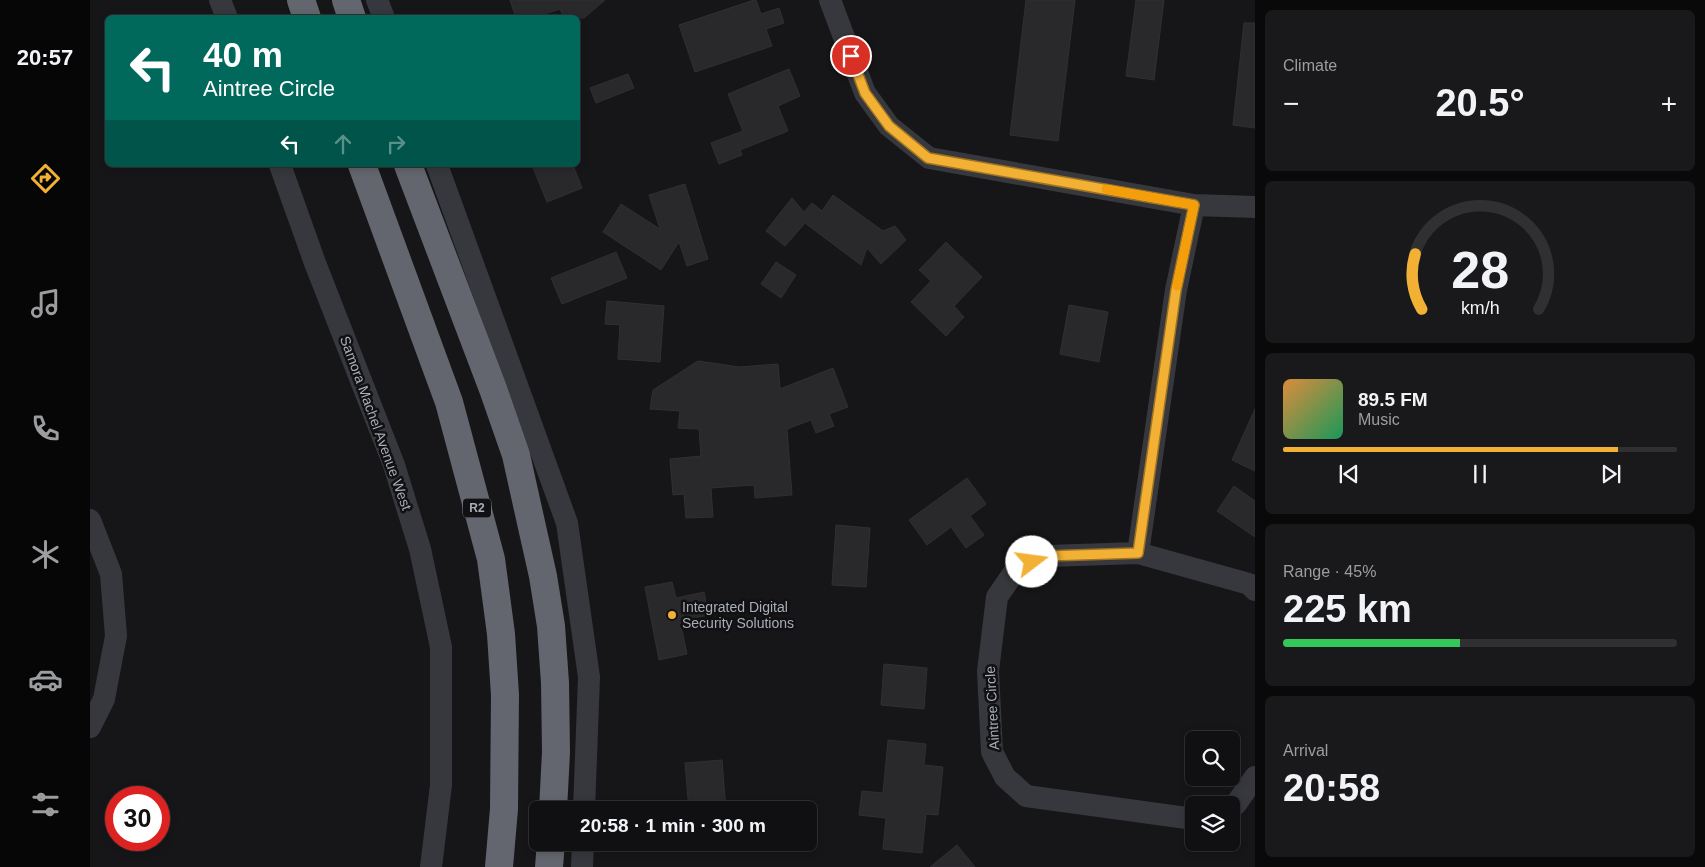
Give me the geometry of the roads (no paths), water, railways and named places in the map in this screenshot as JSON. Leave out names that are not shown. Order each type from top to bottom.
[{"type":"highway","points":[[301,0],[306,15]]},
{"type":"highway","points":[[346,0],[351,15]]},
{"type":"highway","name":"R2","points":[[363,167],[449,402],[491,559],[501,634],[505,695],[504,809],[499,867]]},
{"type":"highway","points":[[409,167],[516,455],[543,576],[551,626],[555,683],[556,752],[553,801]]},
{"type":"highway","points":[[549,867],[550,851]]},
{"type":"street","points":[[220,0],[225,15]]},
{"type":"street","points":[[377,0],[383,15]]},
{"type":"street","points":[[830,0],[865,93],[889,126],[928,158],[1194,205],[1255,207]]},
{"type":"street","name":"Samora Machel Avenue West","points":[[281,167],[394,465],[420,549],[426,576],[441,647],[441,785],[431,867]]},
{"type":"street","points":[[438,167],[567,523],[589,677],[584,801]]},
{"type":"street","points":[[1138,553],[1176,290],[1194,205]]},
{"type":"street","points":[[90,520],[111,574],[116,636],[104,699],[90,727]]},
{"type":"street","name":"Aintree Circle","points":[[1185,818],[1026,796],[1004,777],[992,752],[988,671],[997,597],[1017,568],[1047,556],[1138,553],[1249,584],[1255,590]]},
{"type":"street","points":[[1240,798],[1255,777]]},
{"type":"street","points":[[582,867],[583,851]]},
{"type":"place","name":"Integrated Digital Security Solutions","points":[[672,615]]}]
